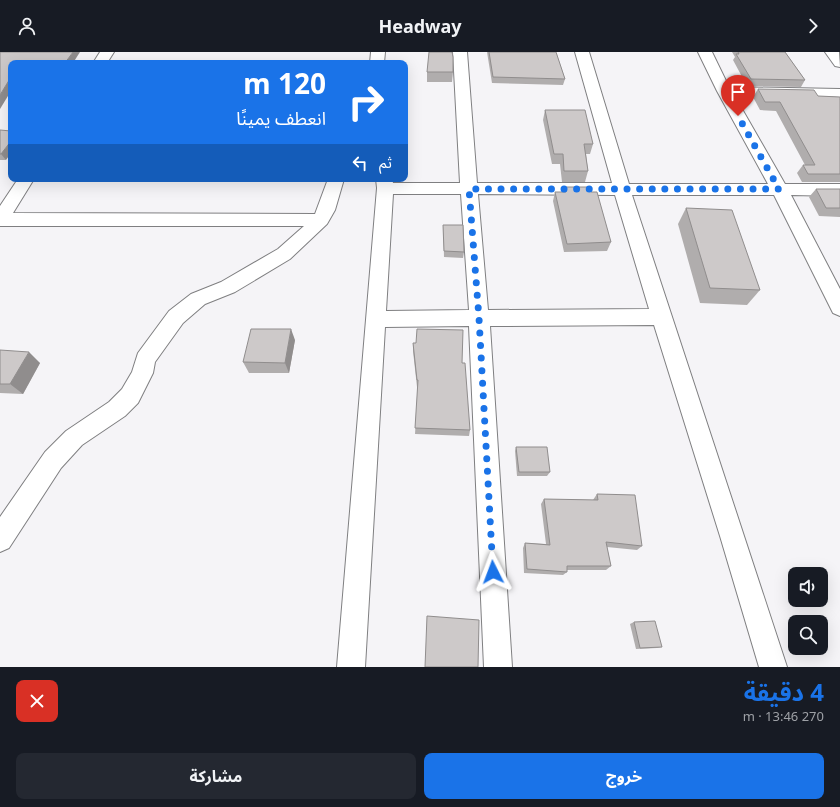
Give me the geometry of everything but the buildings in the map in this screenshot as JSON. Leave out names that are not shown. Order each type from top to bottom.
[{"type":"street","points":[[460,52],[479,318],[498,667]]},
{"type":"street","points":[[582,52],[621,188],[661,317],[756,608],[773,667]]},
{"type":"street","points":[[705,52],[724,91],[779,189],[840,308]]},
{"type":"street","points":[[832,52],[840,63]]},
{"type":"street","points":[[724,91],[840,93]]},
{"type":"street","points":[[0,219],[24,182]]},
{"type":"street","points":[[0,539],[53,460],[74,438],[117,409],[130,396],[142,372],[145,359],[176,317],[198,299],[228,287],[284,254],[321,220],[326,210],[335,182]]},
{"type":"street","points":[[351,667],[384,183],[469,189],[621,188],[840,190]]},
{"type":"street","points":[[0,219],[321,220]]},
{"type":"street","points":[[375,319],[661,317]]},
{"type":"route","points":[[493,572],[479,318],[469,189],[779,189],[738,116]]}]
